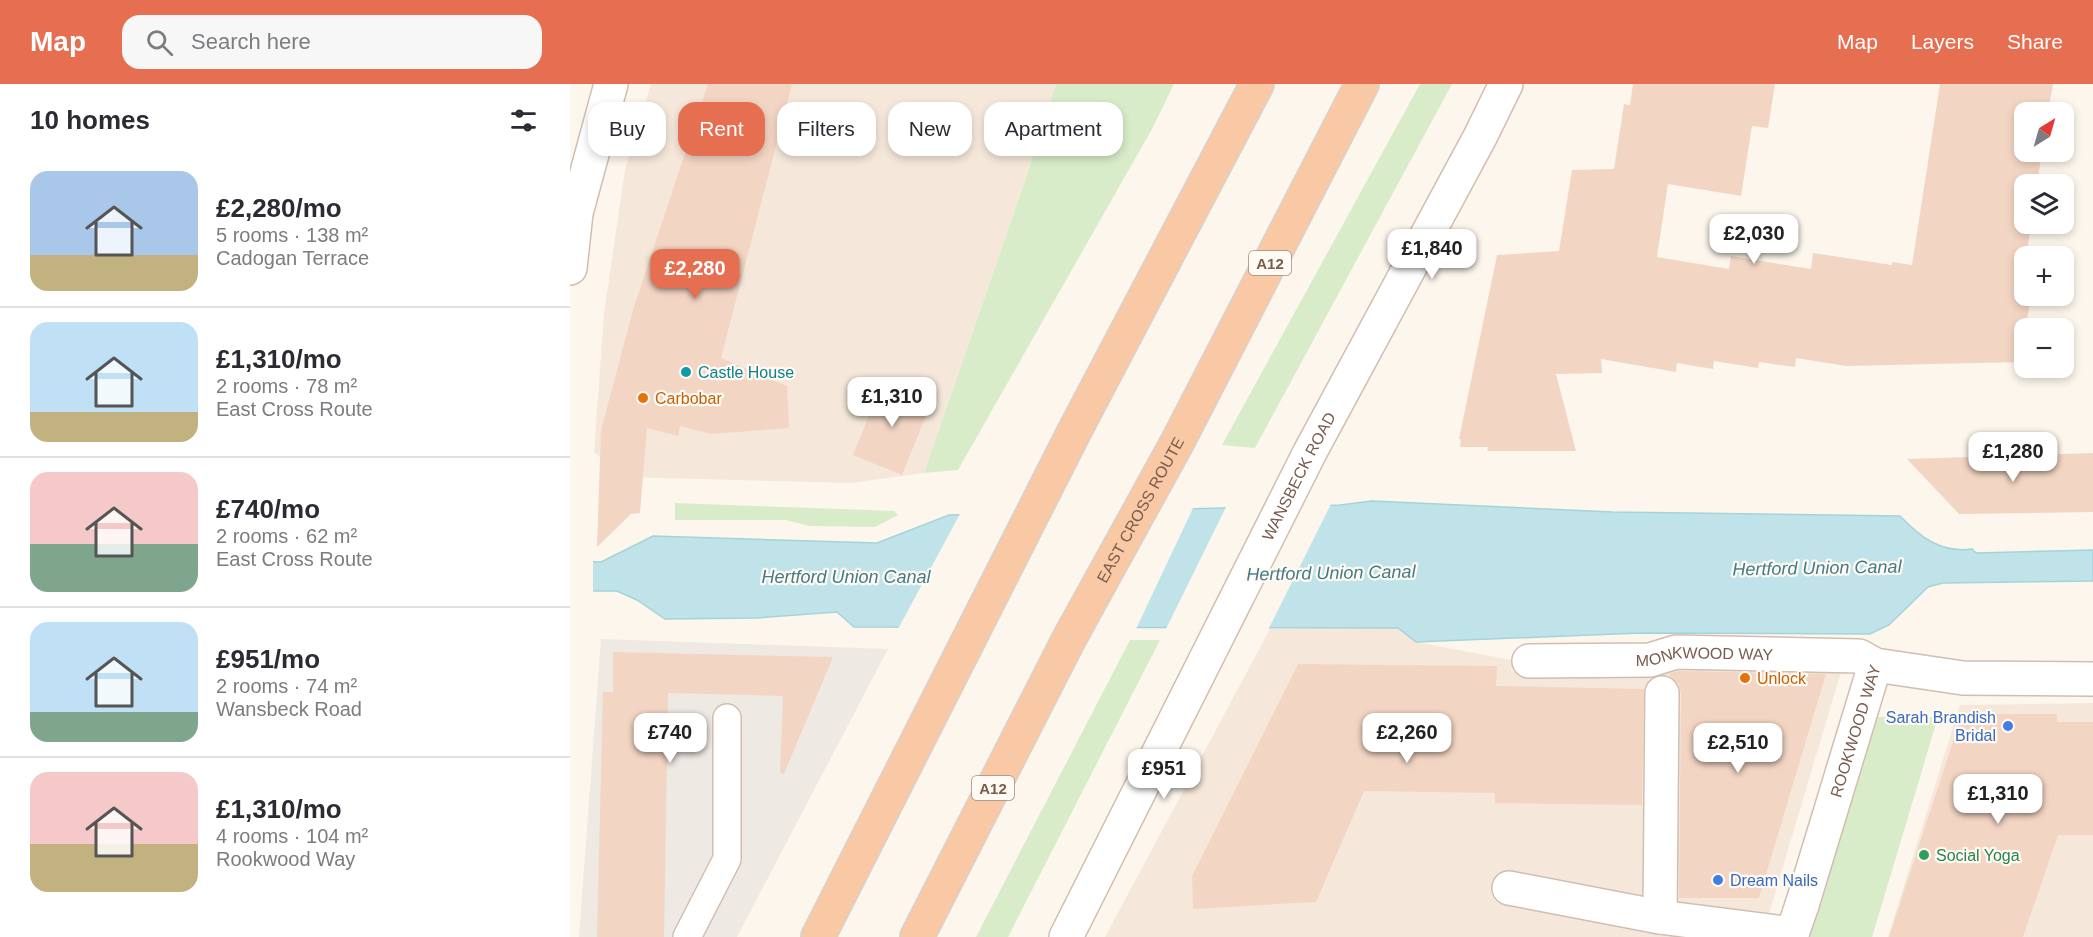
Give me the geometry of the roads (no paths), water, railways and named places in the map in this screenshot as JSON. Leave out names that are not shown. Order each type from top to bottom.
[{"type":"highway","points":[[818,937],[1074,432],[1257,84]]},
{"type":"highway","name":"EAST CROSS ROUTE","points":[[917,937],[1069,639],[1178,441],[1362,84]]},
{"type":"street","points":[[570,268],[573,212],[611,84]]},
{"type":"street","name":"WANSBECK ROAD","points":[[1066,937],[1310,452],[1474,148],[1506,84]]},
{"type":"street","name":"MONKWOOD WAY","points":[[1529,662],[1650,660],[1676,652],[1859,656],[1875,665]]},
{"type":"street","name":"ROOKWOOD WAY","points":[[1795,926],[1875,665],[1963,678],[2093,679]]},
{"type":"street","points":[[1660,917],[1662,693]]},
{"type":"street","points":[[1509,888],[1660,917],[1795,926]]},
{"type":"lane","points":[[687,937],[727,859],[727,718]]},
{"type":"water","name":"Hertford Union Canal","points":[[1372,501],[1612,512],[1900,516],[1924,537],[1951,549],[1972,549],[1976,553],[2093,550],[2093,581],[1943,583],[1928,587],[1889,625],[1870,634],[1640,633],[1416,642],[1398,628],[854,627],[837,612],[756,618],[665,619],[637,600],[617,591],[570,591],[570,561],[601,562],[653,536],[877,543],[949,515],[1340,505]]},
{"type":"place","name":"Castle House","points":[[686,372]]},
{"type":"place","name":"Carbobar","points":[[643,398]]},
{"type":"place","name":"Unlock","points":[[1745,678]]},
{"type":"place","name":"Sarah Brandish Bridal","points":[[2008,726]]},
{"type":"place","name":"Social Yoga","points":[[1924,855]]},
{"type":"place","name":"Dream Nails","points":[[1718,880]]}]
